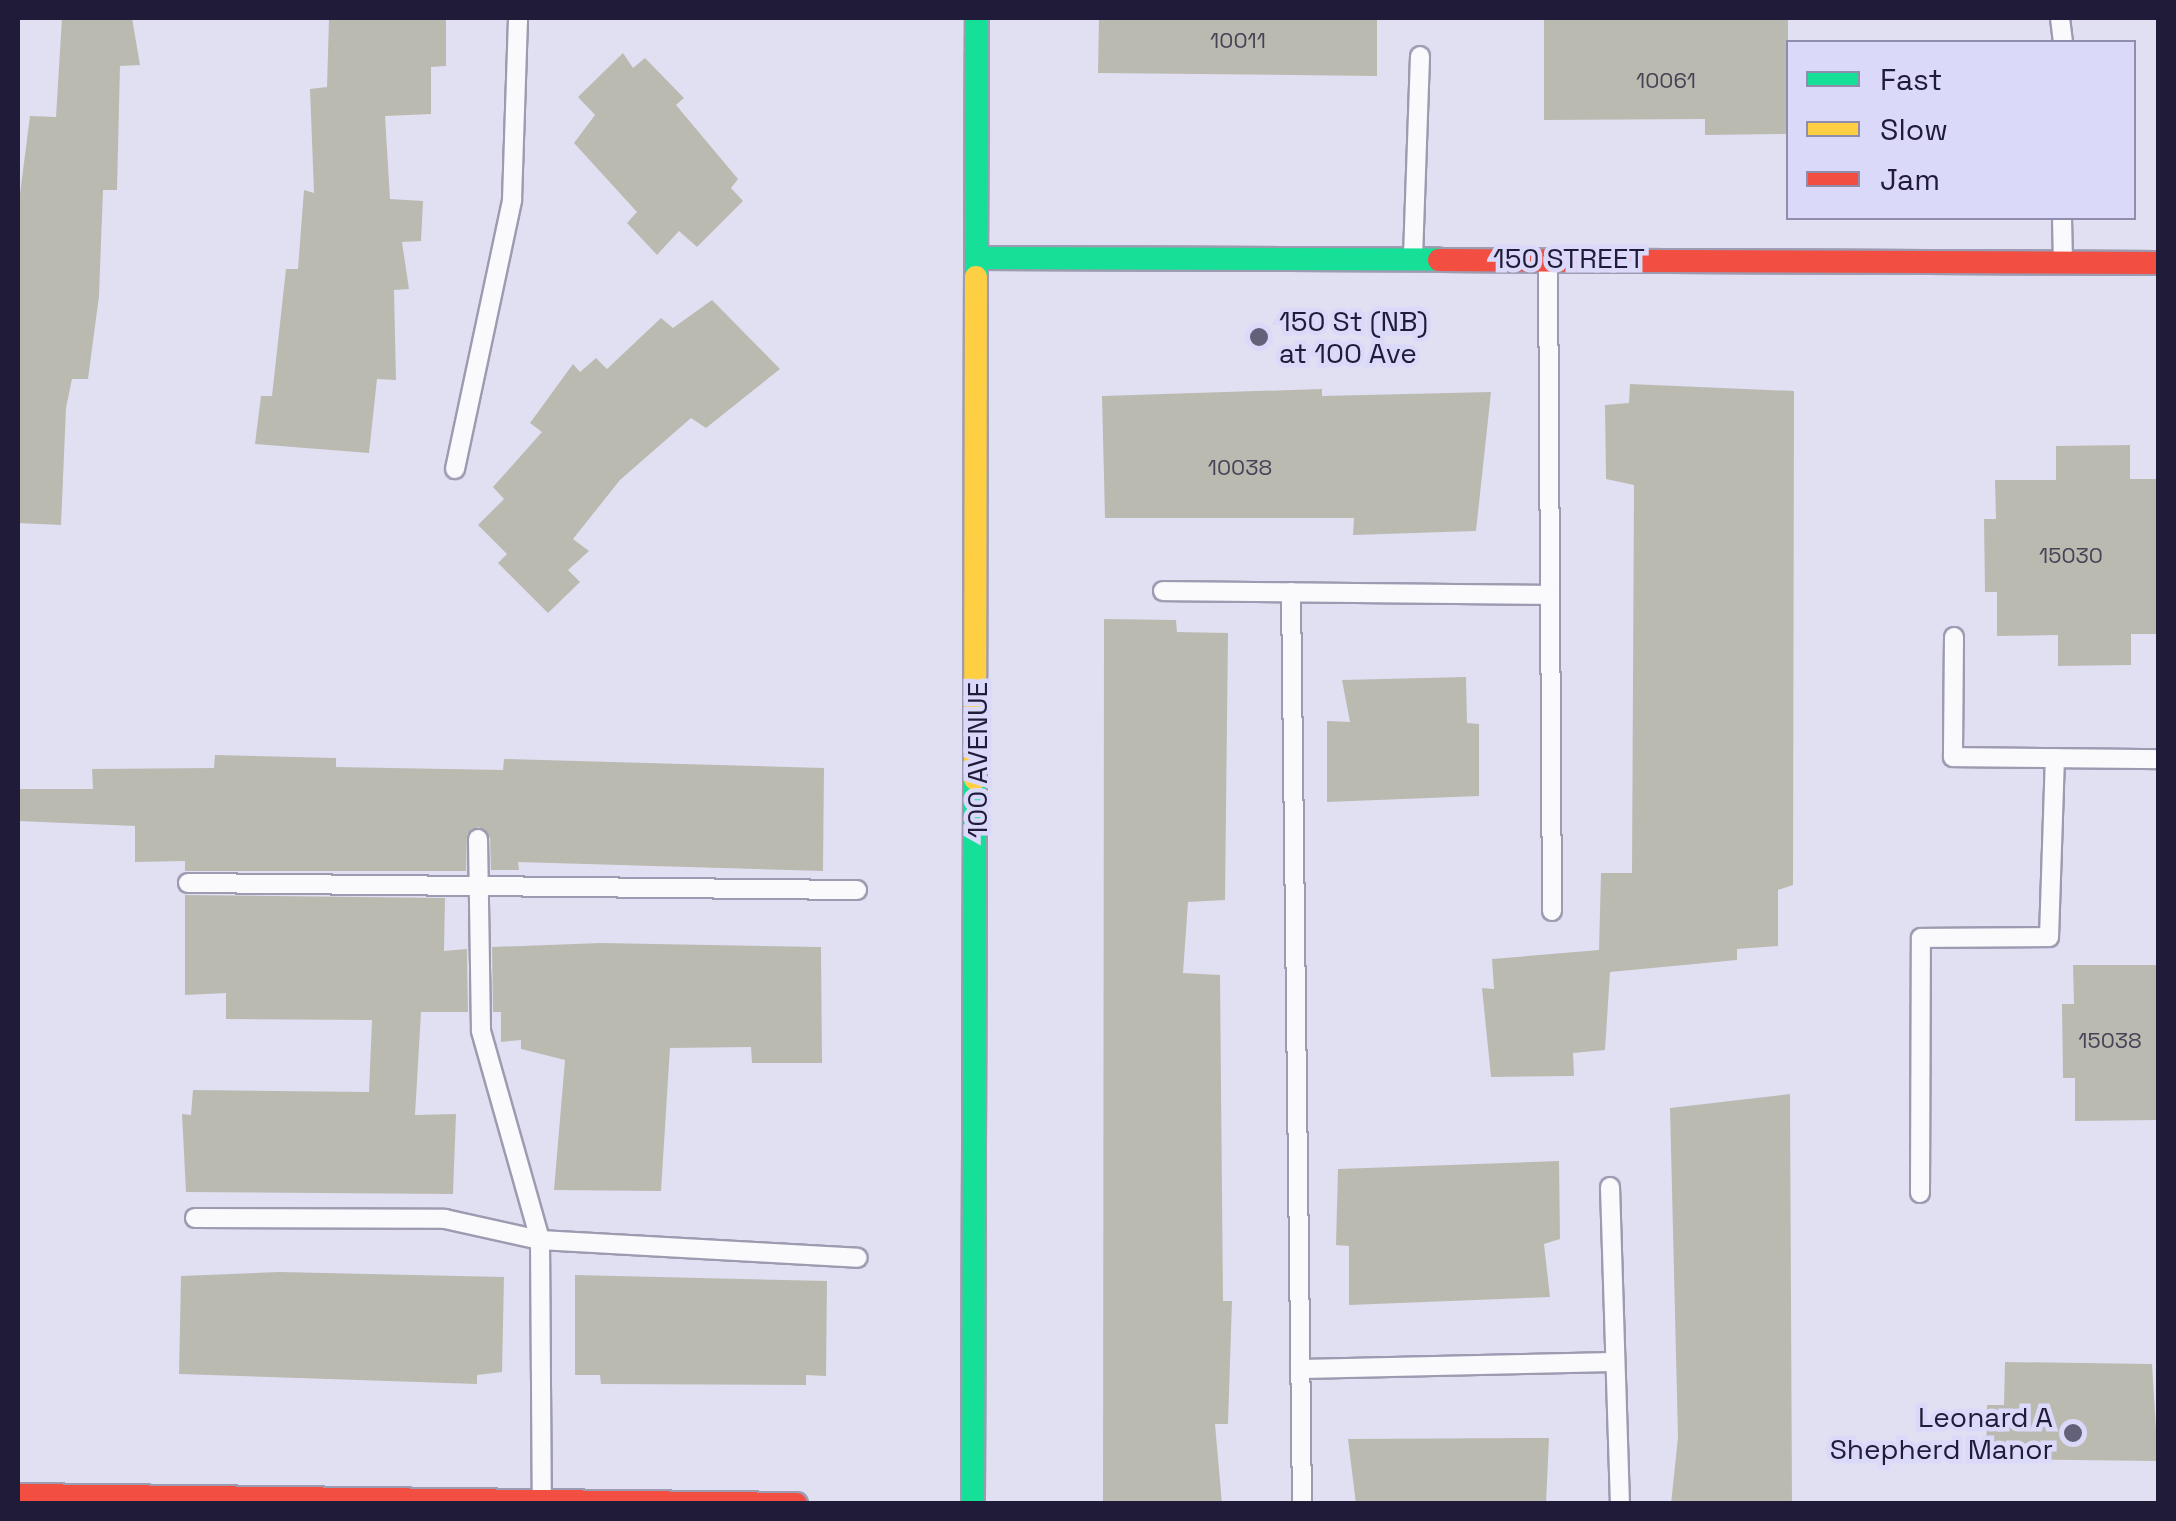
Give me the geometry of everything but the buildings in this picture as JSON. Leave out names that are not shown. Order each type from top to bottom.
[{"type":"main road","name":"100 AVENUE","points":[[973,1504],[977,18]]},
{"type":"main road","name":"150 STREET","points":[[979,258],[1548,257],[2158,263]]},
{"type":"main road","points":[[18,1495],[159,1500],[796,1504]]},
{"type":"lane","points":[[455,468],[512,200],[518,18]]},
{"type":"lane","points":[[1413,258],[1420,56]]},
{"type":"lane","points":[[2062,220],[2062,262]]},
{"type":"lane","points":[[1548,257],[1547,595],[1552,911]]},
{"type":"lane","points":[[1164,591],[1547,595]]},
{"type":"lane","points":[[1291,592],[1302,1504]]},
{"type":"lane","points":[[1954,637],[1953,757],[2158,759]]},
{"type":"lane","points":[[1920,1193],[1921,938],[2049,937],[2055,758]]},
{"type":"lane","points":[[478,839],[481,1031],[540,1240],[542,1501]]},
{"type":"lane","points":[[188,883],[858,890]]},
{"type":"lane","points":[[1610,1187],[1620,1504]]},
{"type":"lane","points":[[195,1218],[445,1219],[540,1240],[858,1258]]},
{"type":"lane","points":[[1300,1370],[1615,1362]]},
{"type":"traffic: fast","points":[[976,277],[977,18]]},
{"type":"traffic: fast","points":[[979,258],[1439,260]]},
{"type":"traffic: fast","points":[[973,1504],[975,779]]},
{"type":"traffic: slow","points":[[975,779],[976,277]]},
{"type":"traffic: jam","points":[[1439,260],[2158,263]]},
{"type":"traffic: jam","points":[[18,1495],[796,1504]]},
{"type":"place","name":"150 St (NB) at 100 Ave","points":[[1259,337]]},
{"type":"place","name":"Leonard A Shepherd Manor","points":[[2073,1433]]}]
